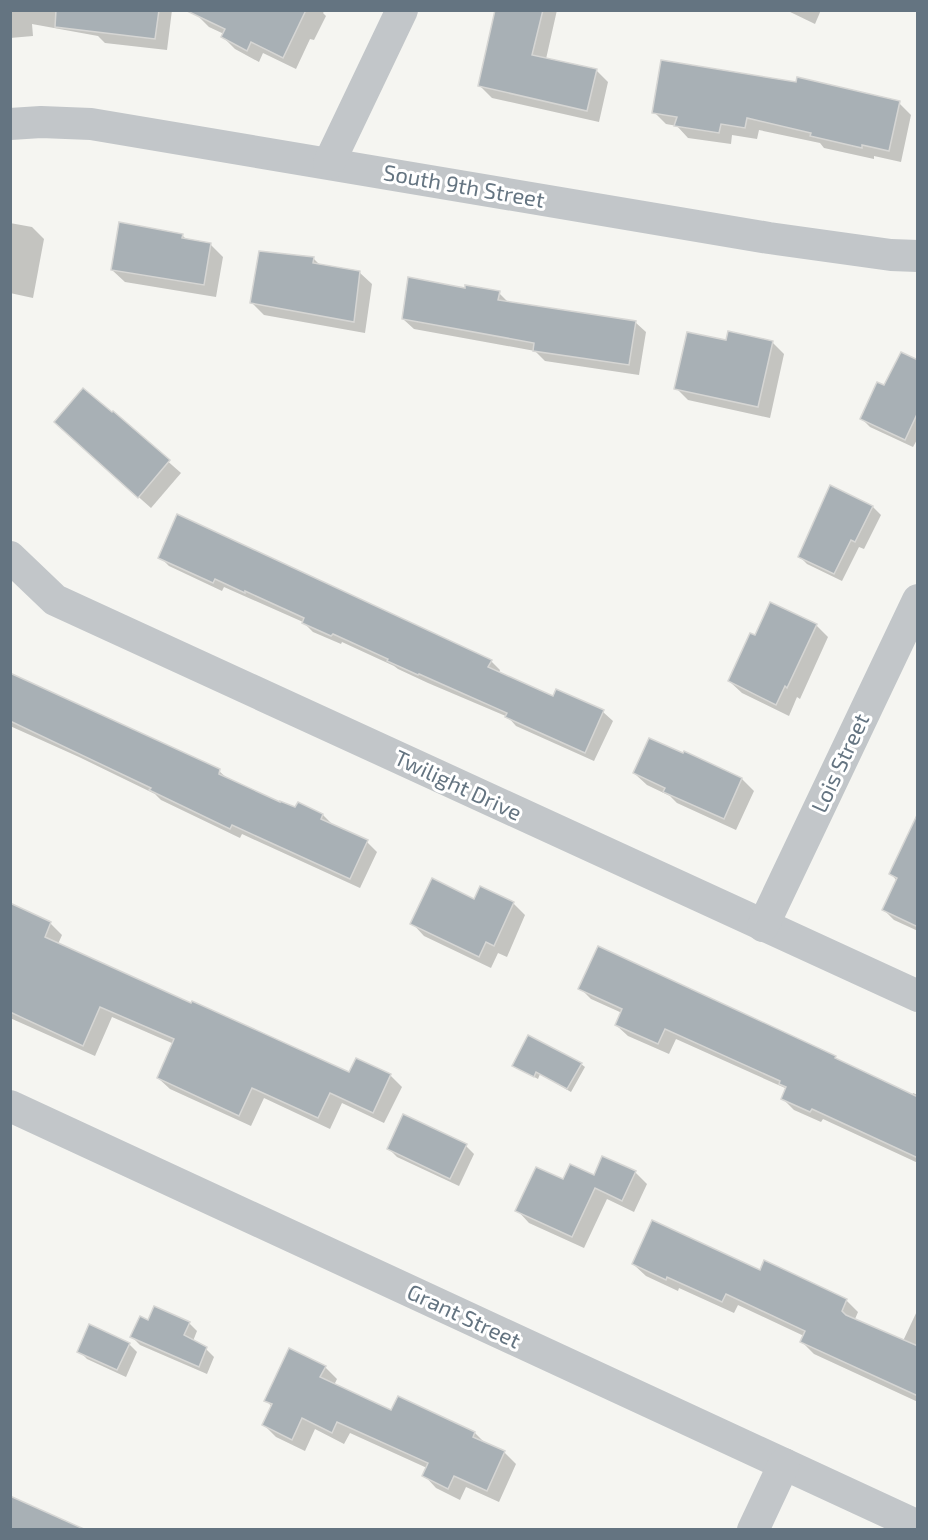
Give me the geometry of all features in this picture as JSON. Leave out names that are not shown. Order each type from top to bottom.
[{"type":"street","points":[[329,164],[402,10]]},
{"type":"street","name":"South 9th Street","points":[[10,124],[41,122],[91,124],[769,238],[891,255],[918,256]]},
{"type":"street","name":"Twilight Drive","points":[[10,557],[55,600],[918,996]]},
{"type":"street","name":"Lois Street","points":[[763,926],[918,600]]},
{"type":"street","name":"Grant Street","points":[[10,1106],[918,1526]]},
{"type":"street","points":[[753,1530],[784,1464]]},
{"type":"building","points":[[56,10],[159,10],[155,39],[55,27]]},
{"type":"building","points":[[185,10],[306,10],[283,58],[251,42],[247,51],[221,37],[225,29]]},
{"type":"building","points":[[495,10],[543,10],[532,55],[597,69],[587,111],[478,86]]},
{"type":"building","points":[[661,60],[796,82],[797,77],[900,101],[889,151],[862,145],[862,148],[810,136],[811,133],[747,118],[745,128],[721,124],[719,133],[674,126],[677,117],[652,113]]},
{"type":"building","points":[[119,222],[183,234],[182,238],[211,243],[204,285],[111,270]]},
{"type":"building","points":[[259,251],[314,257],[313,263],[360,271],[354,322],[250,303]]},
{"type":"building","points":[[408,277],[465,288],[465,285],[500,291],[498,300],[636,321],[629,365],[533,351],[534,343],[402,319]]},
{"type":"building","points":[[728,331],[773,341],[758,407],[674,389],[687,332],[726,340]]},
{"type":"building","points":[[901,352],[918,360],[918,412],[905,440],[860,419],[877,382],[884,385]]},
{"type":"building","points":[[83,388],[170,460],[138,498],[54,422]]},
{"type":"building","points":[[830,485],[873,506],[855,542],[851,540],[834,574],[798,557]]},
{"type":"building","points":[[177,514],[492,660],[488,667],[553,696],[556,689],[604,710],[585,753],[505,717],[507,713],[387,661],[388,659],[333,634],[331,636],[302,623],[304,618],[245,591],[245,593],[215,579],[213,583],[158,558]]},
{"type":"building","points":[[770,602],[817,624],[787,688],[785,686],[776,705],[728,681],[750,633],[755,635]]},
{"type":"building","points":[[10,673],[220,769],[219,774],[280,802],[295,807],[298,802],[323,814],[321,819],[368,840],[350,879],[232,825],[230,829],[149,790],[151,788],[10,721]]},
{"type":"building","points":[[649,738],[683,753],[684,751],[742,778],[724,819],[663,792],[665,788],[633,773]]},
{"type":"building","points":[[918,813],[918,927],[882,910],[897,878],[889,874]]},
{"type":"building","points":[[432,878],[474,899],[480,886],[514,902],[494,946],[486,942],[479,957],[410,924]]},
{"type":"building","points":[[10,903],[51,922],[45,937],[191,1003],[192,1001],[349,1072],[356,1058],[391,1074],[373,1113],[330,1093],[318,1118],[252,1088],[239,1116],[157,1078],[174,1039],[100,1007],[83,1046],[10,1012]]},
{"type":"building","points":[[598,946],[836,1056],[835,1058],[918,1097],[918,1158],[812,1109],[810,1112],[781,1099],[786,1087],[779,1084],[780,1081],[665,1029],[658,1044],[615,1025],[622,1009],[578,989]]},
{"type":"building","points":[[528,1035],[582,1063],[567,1089],[536,1072],[534,1077],[512,1066]]},
{"type":"building","points":[[403,1114],[467,1144],[450,1179],[387,1149]]},
{"type":"building","points":[[602,1156],[636,1171],[622,1201],[595,1188],[572,1237],[515,1211],[536,1167],[563,1179],[570,1164],[594,1175]]},
{"type":"building","points":[[652,1220],[760,1270],[764,1260],[847,1299],[842,1311],[846,1315],[918,1346],[918,1396],[800,1342],[805,1331],[726,1294],[722,1302],[632,1264]]},
{"type":"building","points":[[154,1306],[190,1322],[184,1335],[207,1347],[199,1367],[130,1337],[140,1316],[148,1320]]},
{"type":"building","points":[[89,1324],[130,1343],[117,1370],[77,1352]]},
{"type":"building","points":[[289,1348],[326,1366],[320,1377],[391,1410],[398,1396],[475,1432],[473,1437],[505,1451],[487,1491],[454,1476],[448,1489],[422,1476],[428,1463],[337,1422],[332,1433],[302,1418],[292,1440],[262,1425],[272,1404],[264,1401]]},
{"type":"building","points":[[10,1496],[86,1530],[10,1530]]}]
